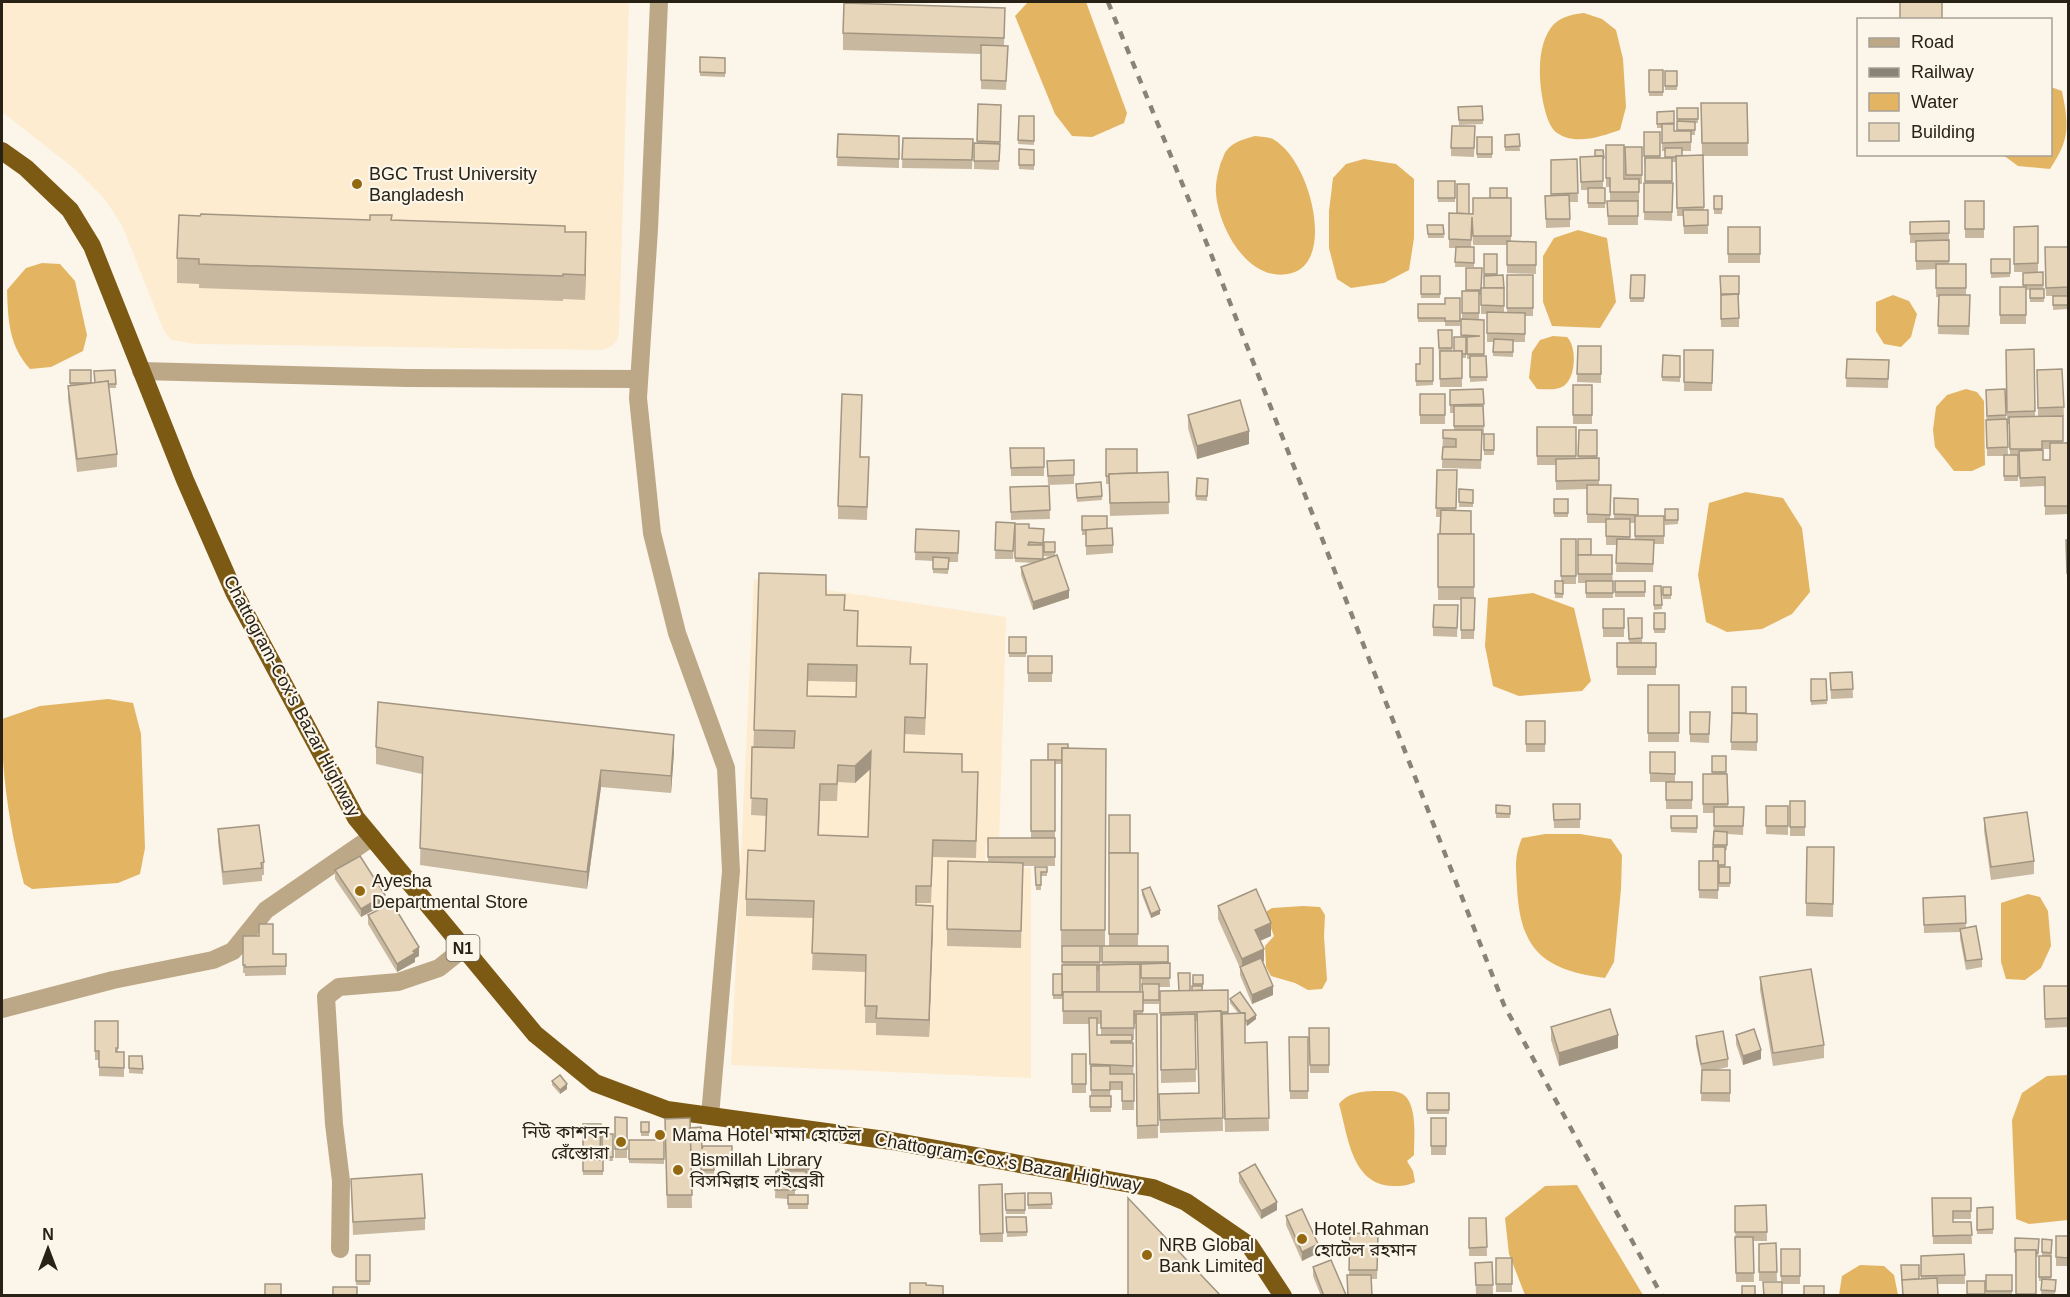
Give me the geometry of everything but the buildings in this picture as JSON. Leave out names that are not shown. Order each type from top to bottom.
[{"type":"highway","name":"Chattogram-Cox's Bazar Highway","points":[[2,150],[26,168],[70,210],[92,246],[141,371],[234,592],[356,818],[535,1034],[595,1083],[667,1110],[892,1141],[1154,1188],[1186,1202],[1250,1246],[1283,1296]]},
{"type":"street","points":[[659,2],[638,398],[652,533],[677,633],[726,768],[731,871],[710,1116]]},
{"type":"street","points":[[141,371],[407,378],[639,379]]},
{"type":"street","points":[[2,1009],[113,980],[213,960],[233,951],[266,910],[372,837]]},
{"type":"street","points":[[339,1249],[341,1181],[334,1124],[326,997],[339,987],[398,982],[439,969],[464,948]]},
{"type":"shaded area","name":"BGC Trust University Bangladesh","points":[[2,2],[629,2],[619,333],[616,342],[602,350],[197,344],[171,340],[164,331],[122,225],[104,198],[75,169],[2,112]]},
{"type":"shaded area","points":[[754,579],[1006,617],[999,845],[986,845],[985,867],[1031,868],[1031,1078],[731,1065]]},
{"type":"water","points":[[1028,2],[1086,2],[1127,113],[1124,123],[1092,137],[1072,136],[1055,114],[1015,16]]},
{"type":"water","points":[[1584,13],[1602,19],[1616,30],[1623,59],[1626,107],[1620,130],[1589,139],[1572,139],[1557,133],[1549,121],[1542,93],[1540,62],[1545,38],[1554,24],[1565,17]]},
{"type":"water","points":[[2052,87],[2062,91],[2067,123],[2057,158],[2050,169],[2018,166],[2004,156],[2052,156]]},
{"type":"water","points":[[1255,136],[1273,139],[1294,160],[1302,175],[1313,209],[1315,226],[1311,255],[1306,264],[1292,273],[1277,275],[1263,271],[1250,263],[1230,238],[1218,208],[1216,182],[1225,153],[1236,142]]},
{"type":"water","points":[[1364,159],[1396,164],[1414,179],[1414,238],[1409,270],[1384,283],[1351,288],[1337,279],[1329,248],[1329,211],[1333,178],[1346,164]]},
{"type":"water","points":[[1578,230],[1607,238],[1616,302],[1600,328],[1552,326],[1543,302],[1543,256],[1554,238]]},
{"type":"water","points":[[42,263],[60,264],[75,281],[87,335],[83,351],[51,367],[30,369],[18,351],[11,332],[7,290],[26,268]]},
{"type":"water","points":[[1893,295],[1909,301],[1917,314],[1911,337],[1901,347],[1884,344],[1876,331],[1876,302]]},
{"type":"water","points":[[1553,336],[1567,337],[1570,342],[1574,354],[1571,375],[1569,381],[1562,387],[1537,389],[1529,378],[1532,352],[1540,340]]},
{"type":"water","points":[[1966,389],[1977,392],[1984,401],[1985,465],[1972,471],[1954,471],[1935,447],[1933,430],[1936,407],[1947,395]]},
{"type":"water","points":[[1746,492],[1783,498],[1802,528],[1810,592],[1792,614],[1762,629],[1727,632],[1706,622],[1698,575],[1709,503]]},
{"type":"water","points":[[1533,593],[1574,608],[1591,681],[1582,691],[1519,696],[1493,686],[1485,646],[1488,598]]},
{"type":"water","points":[[108,699],[133,703],[141,734],[145,848],[140,874],[118,883],[32,889],[24,884],[11,823],[3,760],[2,719],[40,706]]},
{"type":"water","points":[[1545,834],[1580,834],[1611,839],[1622,855],[1614,962],[1605,978],[1566,969],[1551,962],[1539,953],[1523,927],[1517,887],[1518,851],[1522,838]]},
{"type":"water","points":[[2028,894],[2040,897],[2048,911],[2051,946],[2041,968],[2025,980],[2006,979],[2001,962],[2001,903]]},
{"type":"water","points":[[1320,907],[1325,915],[1327,980],[1322,989],[1308,990],[1295,983],[1271,976],[1266,967],[1265,946],[1274,936],[1267,918],[1267,911],[1272,908]]},
{"type":"water","points":[[2068,1075],[2068,1220],[2029,1224],[2016,1219],[2012,1120],[2022,1093],[2047,1076]]},
{"type":"water","points":[[1366,1091],[1394,1091],[1407,1098],[1412,1110],[1414,1155],[1407,1161],[1413,1171],[1415,1182],[1393,1186],[1379,1183],[1368,1177],[1360,1168],[1349,1143],[1339,1104],[1349,1096]]},
{"type":"water","points":[[1577,1185],[1643,1295],[1525,1295],[1509,1254],[1505,1218],[1545,1186]]},
{"type":"water","points":[[1860,1265],[1884,1266],[1894,1275],[1898,1295],[1839,1295],[1842,1276]]},
{"type":"railway","points":[[1108,2],[1211,254],[1504,1005],[1662,1296]]},
{"type":"place","name":"BGC Trust University Bangladesh","points":[[357,184]]},
{"type":"place","name":"Ayesha Departmental Store","points":[[360,891]]},
{"type":"place","name":"Mama Hotel মামা হোটেল","points":[[660,1135]]},
{"type":"place","name":"নিউ কাশবন রেঁস্তোরা","points":[[621,1142]]},
{"type":"place","name":"Bismillah Library বিসমিল্লাহ লাইব্রেরী","points":[[678,1170]]},
{"type":"place","name":"Hotel Rahman হোটেল রহমান","points":[[1302,1239]]},
{"type":"place","name":"NRB Global Bank Limited","points":[[1147,1255]]}]
